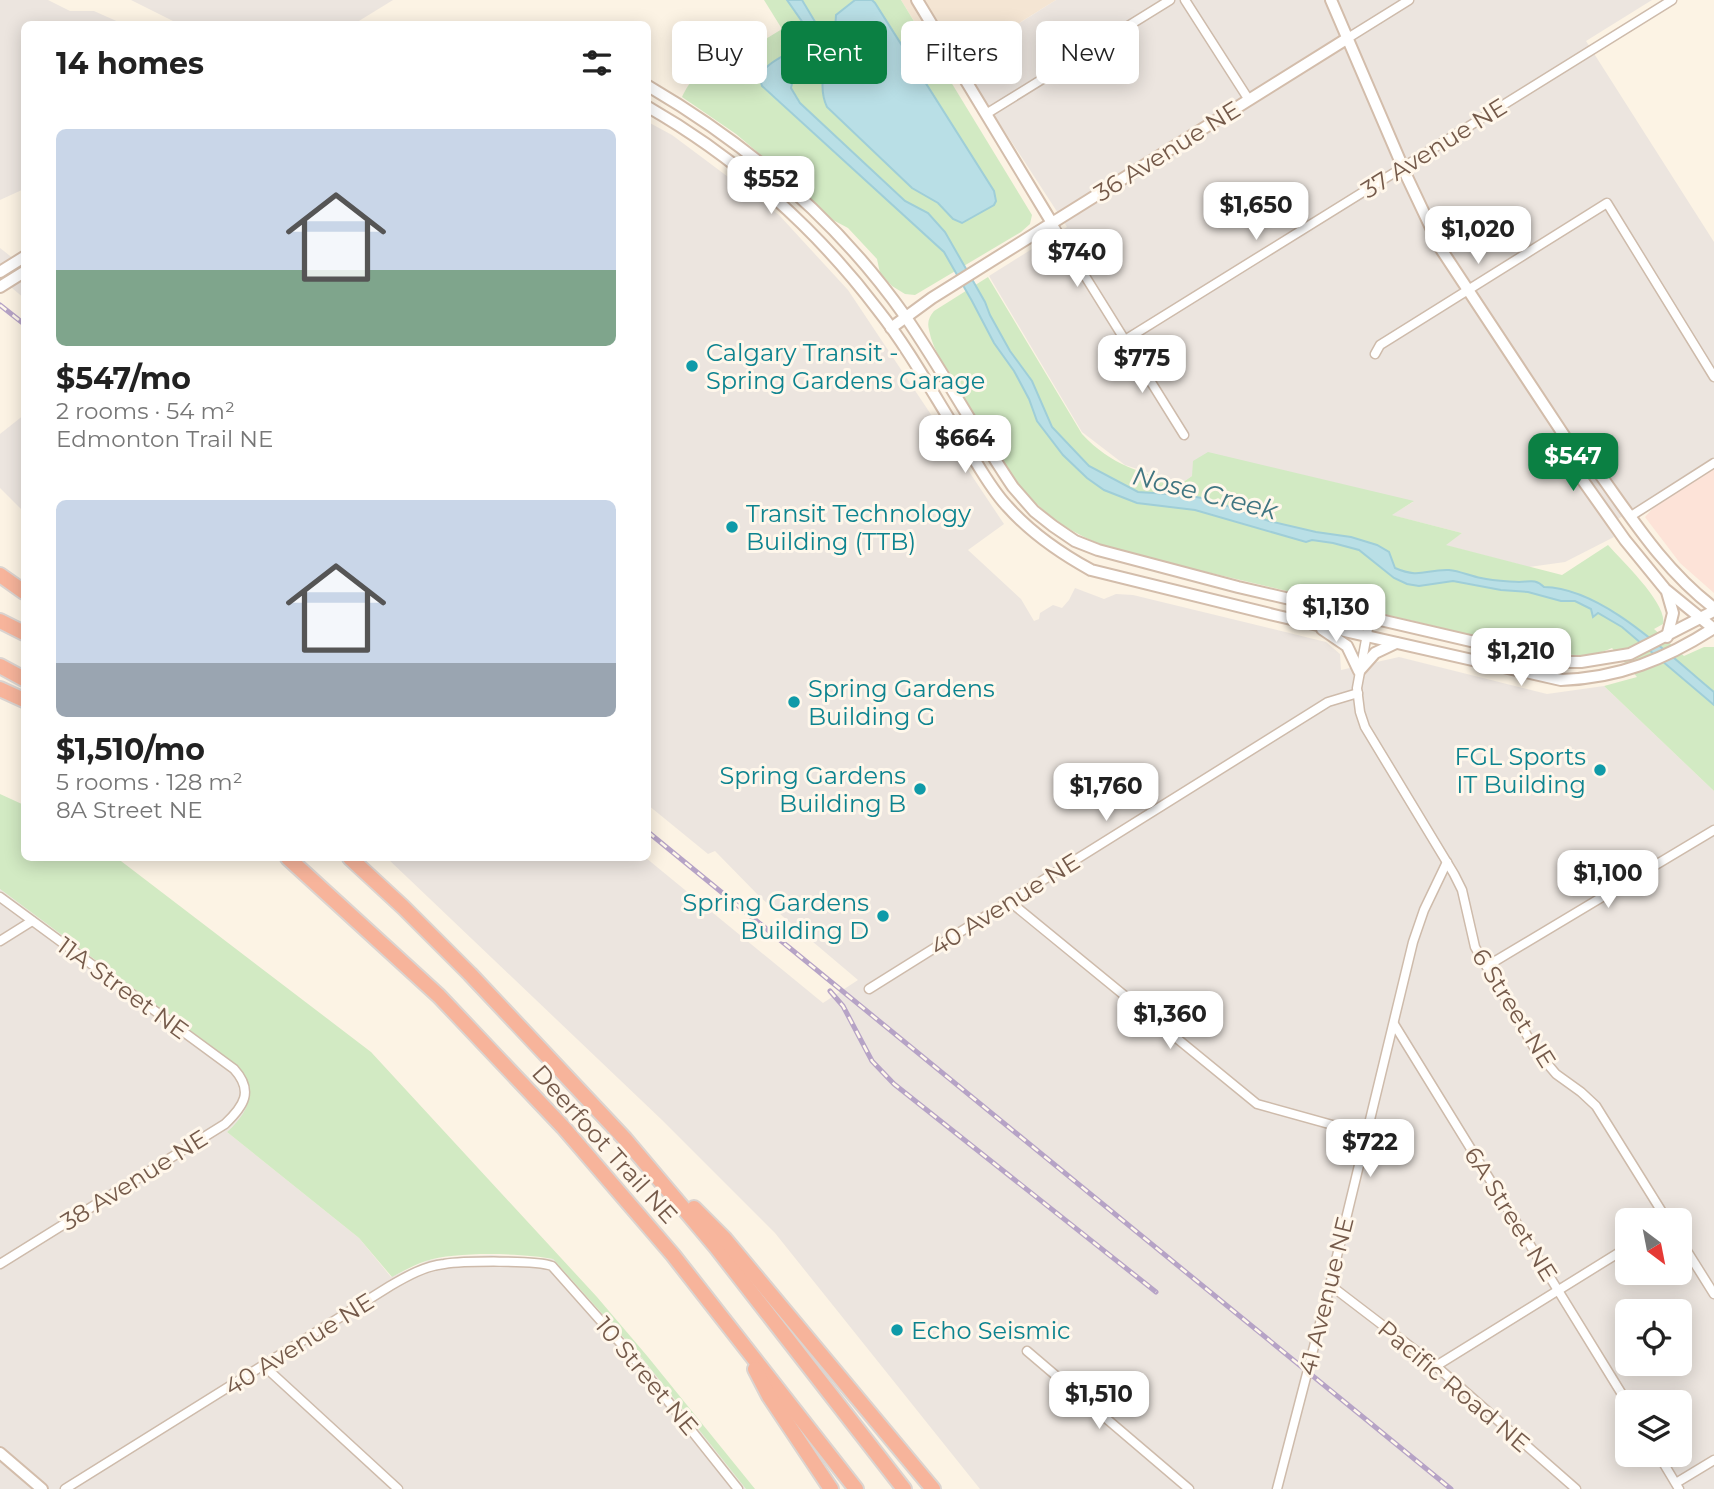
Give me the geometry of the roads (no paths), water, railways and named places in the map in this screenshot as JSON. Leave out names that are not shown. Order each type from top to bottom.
[{"type":"highway","points":[[0,575],[21,590]]},
{"type":"highway","points":[[0,621],[21,632]]},
{"type":"highway","points":[[0,666],[21,677]]},
{"type":"highway","points":[[0,689],[21,699]]},
{"type":"highway","name":"Deerfoot Trail NE","points":[[291,861],[439,996],[554,1117],[673,1255],[856,1489]]},
{"type":"highway","name":"Deerfoot Trail NE","points":[[353,861],[404,907],[470,974],[625,1139],[716,1247],[904,1489]]},
{"type":"highway","points":[[625,1139],[724,1238],[933,1489]]},
{"type":"highway","points":[[738,1336],[769,1396],[831,1489]]},
{"type":"main road","points":[[651,88],[726,136],[803,198],[905,317],[1013,487],[1034,511],[1075,541],[1116,556],[1561,662],[1581,662],[1630,654],[1667,637],[1714,609],[1674,573],[1653,549],[1594,466],[1580,458],[1467,290],[1428,225],[1331,0]]},
{"type":"main road","points":[[921,1],[1052,223]]},
{"type":"main road","name":"36 Avenue NE","points":[[891,328],[932,298],[1348,38]]},
{"type":"main road","points":[[651,109],[717,151],[788,209],[832,254],[891,328],[1004,503],[1035,534],[1091,570],[1539,677],[1561,680],[1606,676],[1645,665],[1714,628],[1665,589],[1625,540],[1579,475],[1580,458]]},
{"type":"main road","points":[[0,272],[21,259]]},
{"type":"main road","points":[[0,287],[21,274]]},
{"type":"main road","points":[[1665,589],[1673,613],[1667,637]]},
{"type":"main road","points":[[1314,624],[1347,646],[1359,671],[1375,653],[1398,643]]},
{"type":"main road","points":[[0,1453],[42,1489]]},
{"type":"street","points":[[986,114],[1170,0]]},
{"type":"street","points":[[1185,0],[1249,100]]},
{"type":"street","name":"36 Avenue NE","points":[[1348,38],[1409,0]]},
{"type":"street","name":"37 Avenue NE","points":[[1125,340],[1672,0]]},
{"type":"street","points":[[1376,354],[1380,345],[1607,203],[1714,377]]},
{"type":"street","points":[[1052,223],[1184,435]]},
{"type":"street","points":[[1631,516],[1714,463]]},
{"type":"street","name":"6 Street NE","points":[[1370,618],[1359,671],[1358,694],[1360,712],[1371,740],[1462,890],[1475,947],[1535,1049],[1556,1074],[1595,1106],[1659,1208]]},
{"type":"street","name":"40 Avenue NE","points":[[869,989],[1328,702],[1358,694]]},
{"type":"street","points":[[1487,966],[1714,830]]},
{"type":"street","name":"41 Avenue NE","points":[[1277,1489],[1330,1285],[1413,942],[1424,910],[1447,862]]},
{"type":"street","name":"11A Street NE","points":[[0,897],[234,1069],[244,1080]]},
{"type":"street","points":[[1009,901],[1257,1104],[1366,1134]]},
{"type":"street","points":[[0,941],[32,921]]},
{"type":"street","name":"6A Street NE","points":[[1394,1024],[1619,1390]]},
{"type":"street","name":"38 Avenue NE","points":[[0,1264],[225,1124],[239,1111],[245,1097],[244,1080]]},
{"type":"street","points":[[1436,1366],[1615,1255]]},
{"type":"street","points":[[1692,1259],[1714,1294]]},
{"type":"street","name":"40 Avenue NE","points":[[65,1489],[390,1286],[419,1271],[445,1263],[544,1263],[552,1266]]},
{"type":"street","name":"10 Street NE","points":[[552,1266],[632,1356],[738,1489]]},
{"type":"street","name":"Pacific Road NE","points":[[1330,1285],[1436,1366],[1576,1489]]},
{"type":"street","points":[[1027,1351],[1189,1489]]},
{"type":"street","points":[[264,1366],[398,1489]]},
{"type":"street","points":[[1666,1467],[1677,1486],[1714,1460]]},
{"type":"water","points":[[787,0],[802,0],[815,21],[802,21]]},
{"type":"water","points":[[855,0],[872,0],[886,21],[836,21],[836,15]]},
{"type":"water","points":[[887,22],[901,44],[901,84],[926,84],[994,191],[994,205],[962,223],[953,219],[938,203],[912,188],[827,107],[822,84],[887,84]]},
{"type":"water","points":[[781,57],[781,84],[792,84],[791,88],[800,103],[905,201],[928,213],[945,232],[1010,351],[1032,381],[1052,427],[1089,466],[1138,492],[1208,499],[1269,521],[1351,537],[1377,545],[1389,552],[1395,568],[1411,573],[1449,570],[1490,580],[1535,581],[1544,587],[1566,590],[1612,611],[1656,643],[1714,692],[1714,705],[1622,627],[1598,613],[1593,617],[1591,609],[1575,601],[1561,601],[1528,592],[1453,581],[1419,586],[1407,584],[1394,578],[1359,550],[1333,543],[1312,540],[1306,542],[1195,510],[1137,503],[1104,490],[1063,455],[1037,421],[1014,371],[994,343],[944,252],[762,86],[767,84],[767,67]]},
{"type":"railway","points":[[0,305],[21,322]]},
{"type":"railway","points":[[651,834],[1451,1489]]},
{"type":"railway","points":[[830,991],[843,1006],[872,1061],[894,1084],[1156,1292]]},
{"type":"place","name":"Calgary Transit - Spring Gardens Garage","points":[[692,366]]},
{"type":"place","name":"Transit Technology Building (TTB)","points":[[732,527]]},
{"type":"place","name":"Spring Gardens Building G","points":[[794,702]]},
{"type":"place","name":"FGL Sports IT Building","points":[[1600,770]]},
{"type":"place","name":"Spring Gardens Building B","points":[[920,789]]},
{"type":"place","name":"Spring Gardens Building D","points":[[883,916]]},
{"type":"place","name":"Echo Seismic","points":[[897,1330]]},
{"type":"water label","name":"Nose Creek","points":[[1205,493]]}]
